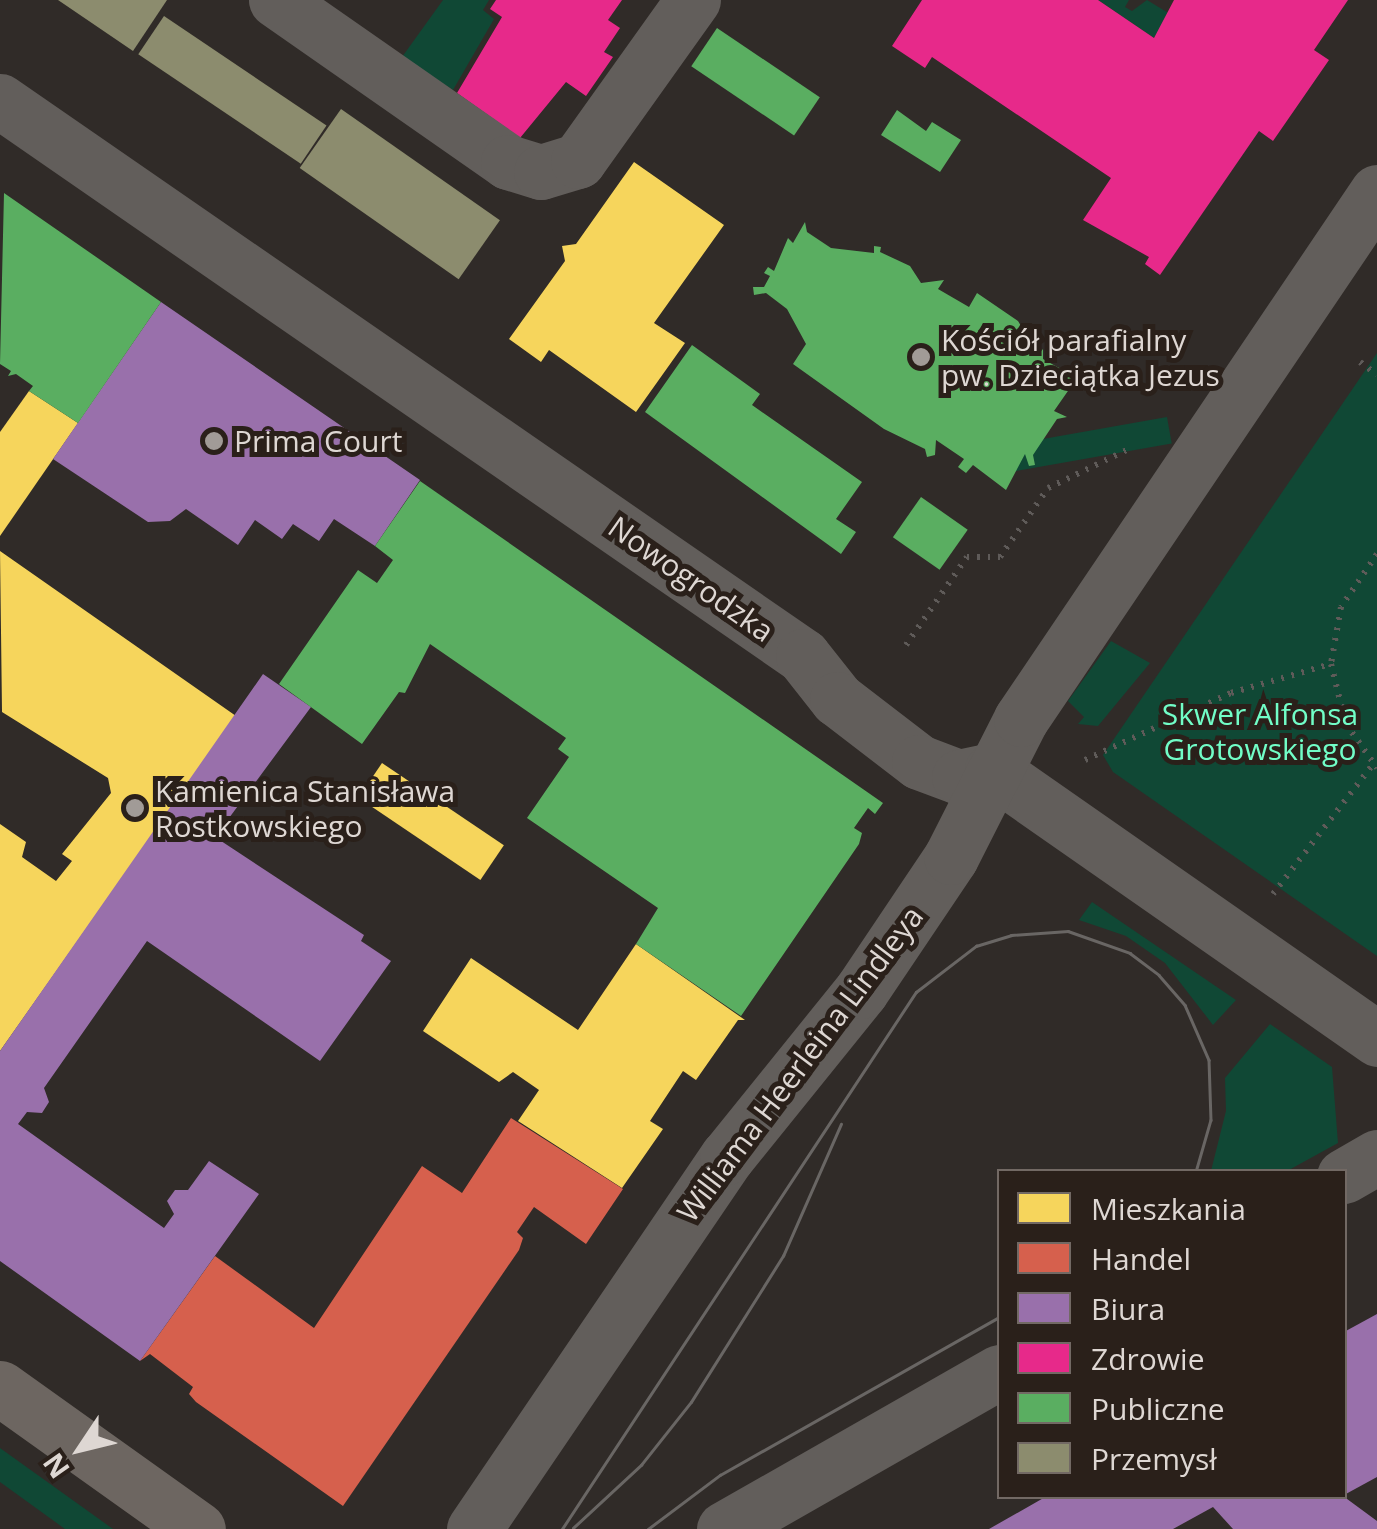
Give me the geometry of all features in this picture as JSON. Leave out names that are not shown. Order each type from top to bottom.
[{"type":"main road","points":[[0,1388],[198,1529]]},
{"type":"street","points":[[276,0],[508,162],[541,172],[578,160],[693,0]]},
{"type":"street","name":"Nowogrodzka","points":[[0,100],[803,656],[837,699],[918,762],[959,777],[992,770]]},
{"type":"street","name":"Williama Heerleina Lindleya","points":[[474,1529],[727,1157],[861,991],[951,856],[992,770],[1377,192]]},
{"type":"street","points":[[992,770],[1377,1039]]},
{"type":"street","points":[[1347,1174],[1377,1157]]},
{"type":"street","points":[[724,1529],[997,1374]]},
{"type":"path","points":[[1360,362],[1377,376]]},
{"type":"path","points":[[906,645],[967,557],[1000,558],[1048,488],[1135,446]]},
{"type":"path","points":[[1274,894],[1375,766],[1346,724],[1331,664],[1341,607],[1377,554]]},
{"type":"path","points":[[1085,760],[1231,693],[1331,664]]},
{"type":"green space","points":[[443,0],[489,0],[483,10],[494,19],[453,90],[402,57]]},
{"type":"green space","points":[[1098,0],[1129,0],[1125,7],[1132,11],[1147,0],[1170,14],[1154,38]]},
{"type":"green space","name":"Skwer Alfonsa Grotowskiego","points":[[1377,353],[1377,956],[1113,772],[1103,755]]},
{"type":"green space","points":[[1167,417],[1172,444],[1005,473],[1001,446]]},
{"type":"green space","points":[[1111,641],[1150,663],[1098,726],[1078,724],[1084,717],[1068,701]]},
{"type":"green space","points":[[1092,902],[1236,1000],[1213,1025],[1165,963],[1126,936],[1079,920]]},
{"type":"green space","points":[[1270,1024],[1332,1067],[1338,1143],[1291,1169],[1212,1169],[1226,1111],[1225,1078]]},
{"type":"green space","points":[[0,1448],[113,1529],[65,1529],[0,1482]]},
{"type":"building: Mieszkania","points":[[634,162],[724,225],[654,323],[685,343],[636,412],[549,350],[541,362],[509,339],[565,261],[562,246],[576,244]]},
{"type":"building: Mieszkania","points":[[29,391],[78,423],[0,536],[0,432]]},
{"type":"building: Mieszkania","name":"Kamienica Stanisława Rostkowskiego","points":[[0,551],[236,716],[0,1051],[0,824],[26,842],[22,857],[56,881],[72,861],[62,854],[111,793],[108,778],[2,712]]},
{"type":"building: Mieszkania","points":[[382,763],[504,845],[480,880],[359,798]]},
{"type":"building: Mieszkania","points":[[636,944],[745,1020],[738,1020],[696,1080],[683,1071],[650,1121],[663,1129],[622,1188],[518,1121],[539,1090],[513,1072],[499,1082],[423,1031],[471,958],[578,1030]]},
{"type":"building: Handel","points":[[511,1118],[623,1189],[586,1244],[534,1207],[517,1232],[523,1238],[519,1250],[343,1506],[196,1402],[189,1394],[193,1387],[150,1354],[140,1361],[215,1256],[314,1328],[422,1166],[462,1193]]},
{"type":"building: Biura","name":"Prima Court","points":[[161,302],[420,480],[375,546],[334,519],[319,541],[293,524],[282,539],[255,520],[238,545],[186,509],[170,521],[148,522],[53,459]]},
{"type":"building: Biura","points":[[263,674],[311,707],[215,837],[364,935],[361,941],[391,961],[320,1061],[147,941],[44,1088],[49,1102],[42,1113],[27,1112],[18,1124],[164,1228],[174,1214],[167,1201],[175,1190],[188,1190],[209,1161],[259,1194],[140,1361],[0,1261],[0,1051]]},
{"type":"building: Biura","points":[[1377,1314],[1377,1477],[1347,1493],[1347,1330]]},
{"type":"building: Biura","points":[[1042,1499],[1347,1499],[1377,1521],[1377,1529],[1233,1529],[1213,1507],[1173,1529],[989,1529]]},
{"type":"building: Zdrowie","points":[[496,0],[622,0],[608,20],[620,28],[604,52],[613,57],[586,96],[566,82],[520,138],[457,93],[502,17],[490,9]]},
{"type":"building: Zdrowie","points":[[922,0],[1098,0],[1154,38],[1174,0],[1348,0],[1314,50],[1329,60],[1273,141],[1259,131],[1160,275],[1145,264],[1149,257],[1083,220],[1111,178],[932,57],[925,68],[892,46]]},
{"type":"building: Publiczne","points":[[717,28],[820,97],[794,135],[691,66]]},
{"type":"building: Publiczne","points":[[897,110],[926,131],[932,122],[961,140],[940,172],[881,135]]},
{"type":"building: Publiczne","points":[[4,193],[161,302],[78,423],[29,391],[33,386],[16,374],[8,376],[11,371],[0,364]]},
{"type":"building: Publiczne","name":"Kościół parafialny pw. Dzieciątka Jezus","points":[[805,222],[807,232],[831,248],[874,253],[874,246],[881,247],[880,252],[910,266],[921,283],[944,280],[938,289],[969,307],[977,293],[1018,321],[1021,326],[1009,335],[1038,355],[1043,349],[1043,359],[1077,378],[1054,411],[1067,417],[1057,419],[1033,455],[1035,465],[1029,466],[1025,454],[1006,490],[973,465],[966,473],[958,467],[964,459],[936,440],[935,455],[927,457],[925,449],[884,429],[793,364],[806,344],[787,309],[766,293],[754,295],[753,287],[764,287],[770,276],[764,273],[768,267],[774,271],[788,238],[793,243]]},
{"type":"building: Publiczne","points":[[692,345],[760,394],[752,405],[862,482],[836,519],[856,532],[841,554],[645,412]]},
{"type":"building: Publiczne","points":[[420,481],[883,803],[875,814],[868,808],[854,828],[862,833],[859,844],[741,1016],[636,944],[658,908],[527,818],[569,757],[558,749],[566,738],[430,644],[405,693],[399,692],[362,744],[279,684],[358,570],[377,583],[393,560],[375,546]]},
{"type":"building: Publiczne","points":[[921,497],[968,530],[940,570],[893,537]]},
{"type":"building: Przemysł","points":[[58,0],[167,0],[133,51]]},
{"type":"building: Przemysł","points":[[164,16],[326,126],[301,164],[138,54]]},
{"type":"building: Przemysł","points":[[341,109],[500,220],[459,279],[300,168]]},
{"type":"tram line","points":[[562,1529],[916,992],[976,946],[1011,935],[1068,931],[1130,953],[1159,975],[1185,1005],[1209,1060],[1211,1120],[1197,1169]]},
{"type":"tram line","points":[[573,1528],[641,1465],[691,1402],[783,1256],[841,1124]]},
{"type":"tram line","points":[[648,1529],[720,1475],[997,1318]]},
{"type":"place","name":"Kościół parafialny pw. Dzieciątka Jezus","points":[[921,357]]},
{"type":"place","name":"Prima Court","points":[[214,441]]},
{"type":"place","name":"Kamienica Stanisława Rostkowskiego","points":[[135,808]]}]
